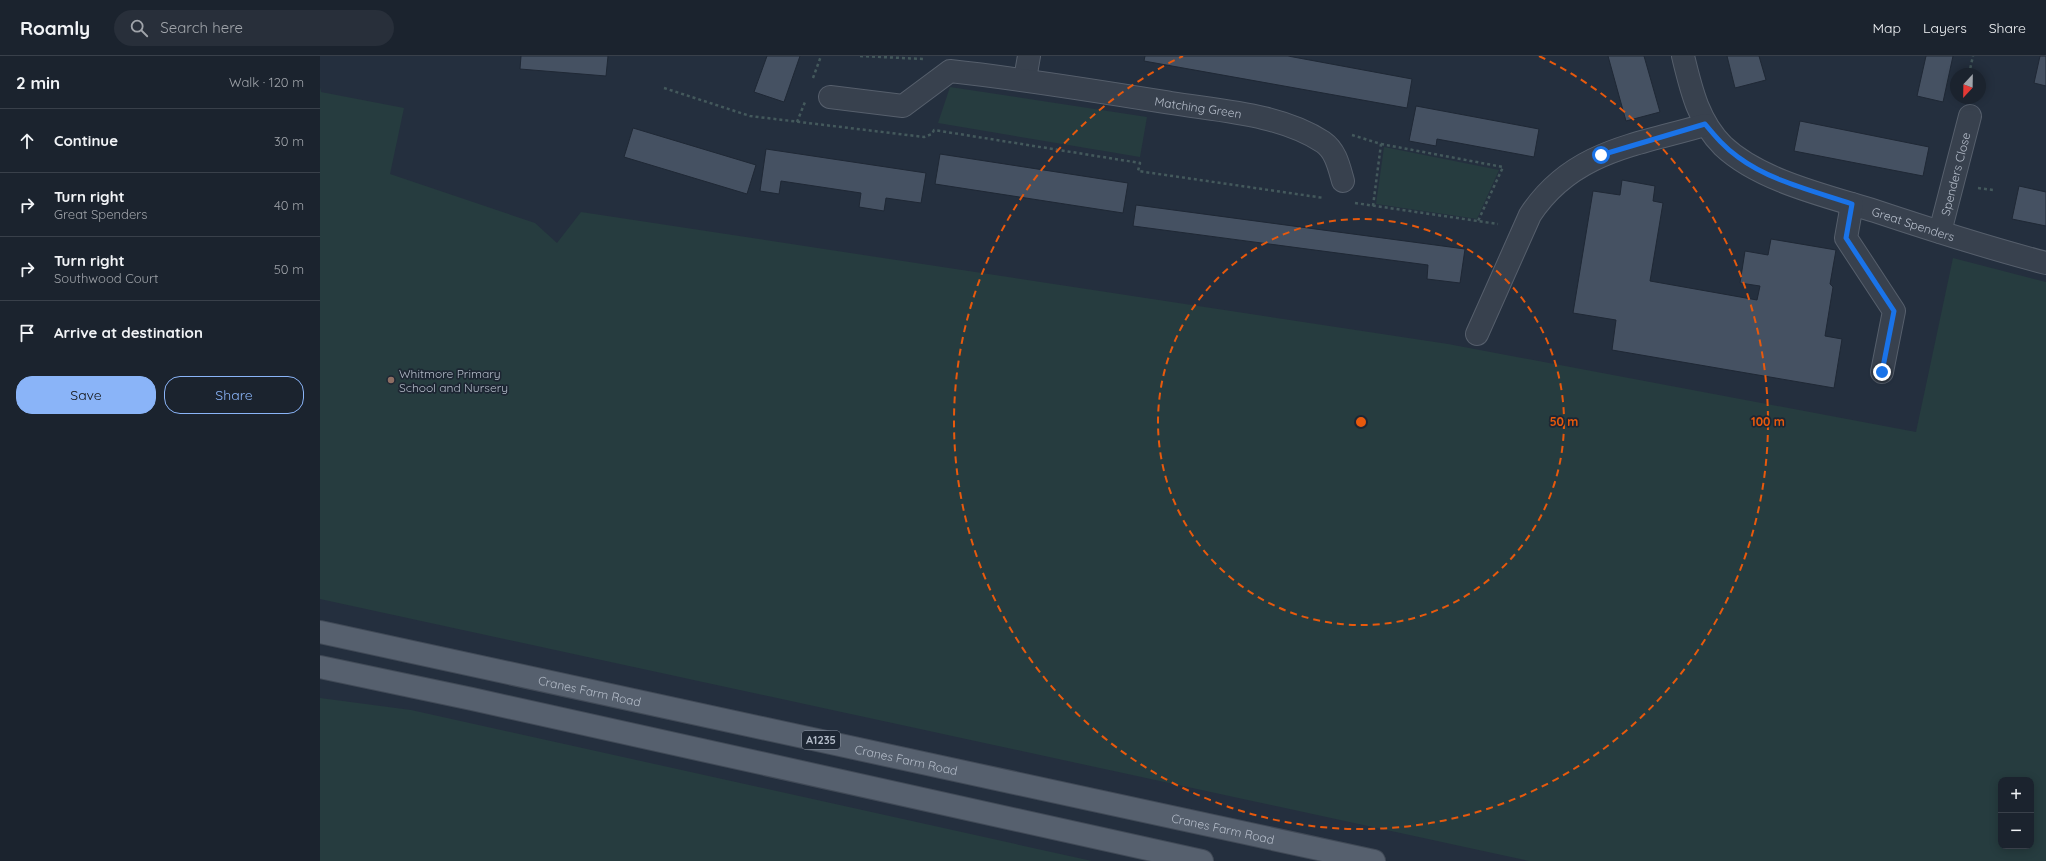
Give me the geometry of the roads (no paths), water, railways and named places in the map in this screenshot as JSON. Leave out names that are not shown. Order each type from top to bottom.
[{"type":"main road","name":"Cranes Farm Road","points":[[320,632],[1374,861]]},
{"type":"main road","points":[[320,667],[1202,861]]},
{"type":"main road","points":[[320,673],[370,677]]},
{"type":"street","points":[[1025,79],[1029,56]]},
{"type":"street","name":"Great Spenders","points":[[1683,56],[1693,94],[1705,124],[1723,146],[1739,158],[1791,184],[1940,232],[2046,263]]},
{"type":"street","name":"Matching Green","points":[[830,96],[903,106],[950,71],[1025,79],[1276,122],[1304,131],[1325,143],[1337,159],[1343,181]]},
{"type":"street","name":"Spenders Close","points":[[1940,232],[1970,116]]},
{"type":"street","points":[[1478,334],[1530,215],[1541,198],[1553,186],[1579,166],[1601,155],[1705,124]]},
{"type":"street","points":[[1852,204],[1846,238],[1894,311],[1882,372]]},
{"type":"place","name":"Whitmore Primary School and Nursery","points":[[391,380]]}]
